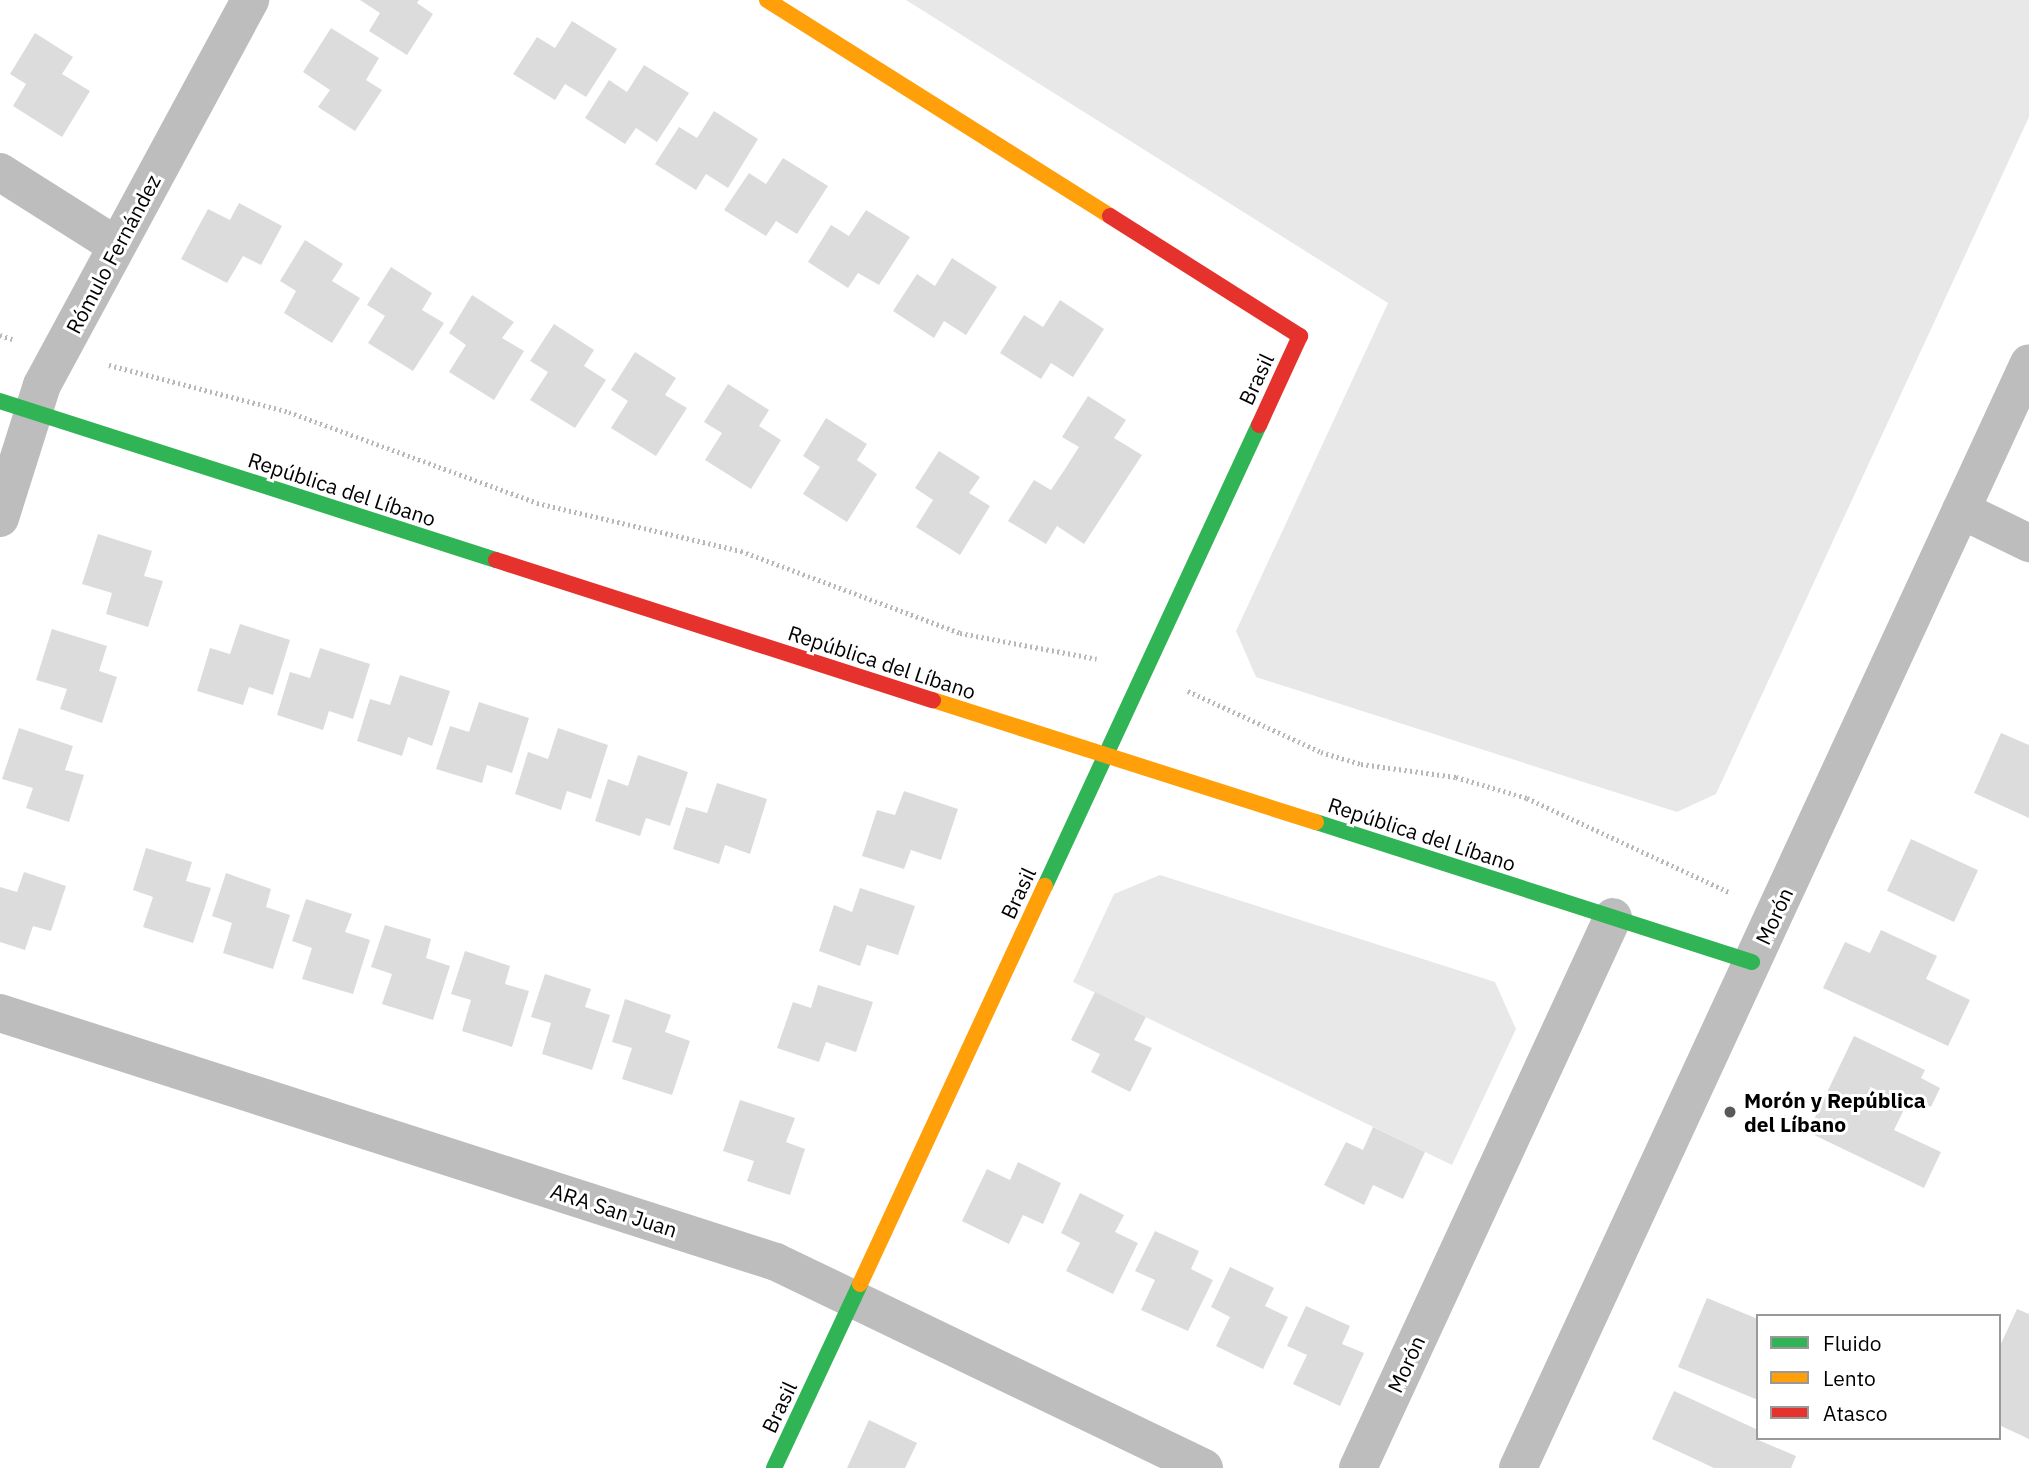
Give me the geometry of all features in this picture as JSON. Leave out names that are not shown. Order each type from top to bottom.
[{"type":"street","name":"Rómulo Fernández","points":[[0,518],[17,407],[60,353],[250,0]]},
{"type":"street","name":"Brasil","points":[[767,0],[1300,336],[774,1468]]},
{"type":"street","points":[[0,172],[117,246]]},
{"type":"street","name":"Morón","points":[[1518,1468],[2029,363]]},
{"type":"street","name":"República del Líbano","points":[[17,407],[1752,962]]},
{"type":"street","points":[[1961,510],[2029,542]]},
{"type":"street","name":"Morón","points":[[1358,1468],[1613,917]]},
{"type":"street","name":"ARA San Juan","points":[[0,1013],[776,1262],[1204,1468]]},
{"type":"path","points":[[0,335],[289,412],[537,503],[741,551],[960,633],[1097,659],[1143,674],[1321,752],[1360,764],[1456,777],[1527,798],[1775,912]]},
{"type":"shaded area","points":[[906,0],[2029,0],[2029,117],[1716,794],[1677,812],[1256,677],[1236,631],[1388,303]]},
{"type":"shaded area","points":[[1160,875],[1495,982],[1516,1029],[1452,1165],[1073,982],[1114,894]]},
{"type":"building","points":[[360,0],[419,0],[417,3],[433,14],[407,55],[369,31],[380,13]]},
{"type":"building","points":[[572,21],[617,49],[586,97],[565,84],[555,100],[513,74],[537,37],[555,48]]},
{"type":"building","points":[[331,28],[379,58],[366,80],[382,90],[355,131],[318,107],[330,90],[303,72]]},
{"type":"building","points":[[35,33],[73,57],[62,74],[90,91],[62,137],[13,106],[26,84],[10,74]]},
{"type":"building","points":[[644,65],[689,93],[657,142],[636,128],[625,144],[585,118],[609,80],[627,92]]},
{"type":"building","points":[[714,111],[758,139],[728,188],[706,174],[696,190],[655,164],[679,127],[697,138]]},
{"type":"building","points":[[783,158],[828,186],[797,234],[776,221],[766,236],[724,210],[749,173],[766,184]]},
{"type":"building","points":[[239,203],[282,226],[261,265],[243,256],[227,283],[181,259],[208,209],[230,220]]},
{"type":"building","points":[[866,210],[910,237],[879,285],[858,273],[848,288],[808,262],[831,225],[849,236]]},
{"type":"building","points":[[305,240],[343,264],[332,281],[360,298],[332,343],[284,313],[296,291],[280,281]]},
{"type":"building","points":[[952,258],[997,287],[966,335],[944,321],[934,338],[893,311],[917,274],[935,286]]},
{"type":"building","points":[[391,267],[432,293],[422,310],[444,323],[413,371],[368,343],[385,316],[367,305]]},
{"type":"building","points":[[472,295],[514,322],[502,338],[524,351],[494,400],[449,372],[466,345],[449,333]]},
{"type":"building","points":[[1060,300],[1104,329],[1073,377],[1051,363],[1041,379],[1000,353],[1024,315],[1043,327]]},
{"type":"building","points":[[554,324],[594,350],[584,366],[606,380],[575,428],[530,400],[548,372],[530,361]]},
{"type":"building","points":[[635,352],[676,378],[665,395],[687,408],[656,456],[611,428],[628,401],[611,390]]},
{"type":"building","points":[[728,384],[769,410],[759,426],[781,440],[751,489],[705,460],[722,433],[704,422]]},
{"type":"building","points":[[1088,396],[1126,420],[1114,438],[1142,455],[1084,544],[1057,526],[1046,544],[1008,521],[1034,480],[1051,490],[1065,469],[1079,447],[1062,437]]},
{"type":"building","points":[[826,418],[867,444],[857,460],[877,474],[847,522],[803,494],[820,467],[803,456]]},
{"type":"building","points":[[939,451],[980,477],[969,493],[990,506],[960,555],[916,527],[933,500],[915,488]]},
{"type":"building","points":[[98,534],[152,551],[144,576],[163,581],[148,627],[106,614],[112,593],[82,584]]},
{"type":"building","points":[[240,624],[290,640],[273,695],[249,687],[243,705],[197,691],[210,648],[230,654]]},
{"type":"building","points":[[52,629],[107,646],[99,671],[117,677],[102,723],[60,709],[67,689],[36,680]]},
{"type":"building","points":[[320,648],[370,664],[353,719],[329,711],[323,730],[277,715],[290,672],[310,678]]},
{"type":"building","points":[[400,675],[450,691],[432,746],[408,737],[402,756],[357,741],[370,699],[390,705]]},
{"type":"building","points":[[479,702],[529,718],[512,773],[487,765],[482,783],[436,769],[450,726],[469,732]]},
{"type":"building","points":[[19,728],[73,746],[65,770],[84,775],[69,822],[26,808],[33,788],[2,779]]},
{"type":"building","points":[[558,728],[608,745],[591,799],[567,791],[561,810],[515,794],[528,752],[548,759]]},
{"type":"building","points":[[2001,733],[2029,745],[2029,818],[1974,793]]},
{"type":"building","points":[[638,755],[688,772],[670,826],[646,818],[640,836],[595,821],[608,779],[628,786]]},
{"type":"building","points":[[717,783],[767,799],[750,854],[725,845],[719,864],[673,849],[686,807],[707,813]]},
{"type":"building","points":[[904,791],[958,809],[941,860],[911,850],[904,869],[862,856],[877,810],[895,815]]},
{"type":"building","points":[[1911,839],[1978,870],[1954,922],[1887,891]]},
{"type":"building","points":[[146,848],[192,862],[186,881],[211,888],[193,943],[143,927],[153,897],[133,890]]},
{"type":"building","points":[[24,872],[66,886],[51,931],[33,926],[25,950],[0,942],[0,887],[17,892]]},
{"type":"building","points":[[226,873],[271,889],[266,907],[290,915],[273,969],[223,953],[232,923],[212,916]]},
{"type":"building","points":[[860,888],[915,906],[898,955],[867,945],[860,966],[819,951],[834,905],[852,912]]},
{"type":"building","points":[[306,899],[352,914],[345,932],[370,940],[353,994],[302,979],[312,948],[292,941]]},
{"type":"building","points":[[385,925],[431,939],[426,958],[450,966],[433,1020],[382,1004],[392,974],[371,967]]},
{"type":"building","points":[[1881,930],[1937,956],[1926,979],[1970,1000],[1948,1046],[1823,988],[1845,942],[1870,953]]},
{"type":"building","points":[[465,951],[510,966],[505,984],[529,991],[512,1047],[462,1031],[471,1000],[451,994]]},
{"type":"building","points":[[545,974],[591,989],[585,1007],[610,1015],[592,1070],[542,1054],[551,1023],[531,1017]]},
{"type":"building","points":[[818,985],[873,1002],[856,1052],[826,1042],[819,1062],[777,1048],[793,1002],[811,1008]]},
{"type":"building","points":[[1095,992],[1146,1017],[1134,1040],[1152,1048],[1130,1092],[1091,1072],[1100,1054],[1071,1040]]},
{"type":"building","points":[[625,999],[671,1015],[665,1032],[690,1041],[672,1095],[622,1079],[632,1048],[612,1042]]},
{"type":"building","points":[[1854,1036],[1925,1070],[1921,1078],[1940,1088],[1931,1107],[1910,1097],[1894,1130],[1941,1152],[1924,1188],[1808,1132]]},
{"type":"building","points":[[740,1100],[795,1118],[786,1142],[805,1149],[790,1195],[747,1181],[754,1161],[723,1151]]},
{"type":"building","points":[[1373,1127],[1425,1152],[1403,1199],[1373,1185],[1364,1205],[1324,1185],[1346,1142],[1363,1150]]},
{"type":"building","points":[[1018,1162],[1061,1183],[1043,1224],[1023,1215],[1009,1244],[962,1221],[987,1169],[1010,1180]]},
{"type":"building","points":[[1080,1193],[1124,1215],[1115,1232],[1138,1243],[1113,1294],[1066,1271],[1080,1243],[1061,1233]]},
{"type":"building","points":[[1155,1231],[1199,1251],[1191,1269],[1213,1280],[1188,1331],[1141,1310],[1155,1280],[1135,1271]]},
{"type":"building","points":[[1230,1267],[1274,1288],[1265,1306],[1288,1317],[1263,1369],[1216,1346],[1230,1317],[1211,1307]]},
{"type":"building","points":[[1707,1298],[1756,1318],[1756,1399],[1678,1367]]},
{"type":"building","points":[[1306,1306],[1350,1326],[1342,1344],[1364,1353],[1340,1406],[1293,1384],[1307,1355],[1287,1346]]},
{"type":"building","points":[[2017,1309],[2029,1314],[2029,1439],[2001,1426],[2001,1344]]},
{"type":"building","points":[[1674,1391],[1756,1429],[1756,1440],[1796,1456],[1791,1468],[1714,1468],[1652,1439]]},
{"type":"building","points":[[869,1420],[917,1443],[905,1468],[847,1468]]},
{"type":"traffic: fast","points":[[0,401],[496,560]]},
{"type":"traffic: fast","points":[[1045,886],[1259,425]]},
{"type":"traffic: fast","points":[[1316,822],[1752,962]]},
{"type":"traffic: fast","points":[[774,1468],[860,1284]]},
{"type":"traffic: slow","points":[[767,0],[1110,216]]},
{"type":"traffic: slow","points":[[933,700],[1316,822]]},
{"type":"traffic: slow","points":[[860,1284],[1045,886]]},
{"type":"traffic: jam","points":[[1110,216],[1300,336],[1259,425]]},
{"type":"traffic: jam","points":[[496,560],[933,700]]},
{"type":"place","name":"Morón y República del Líbano","points":[[1730,1112]]}]
